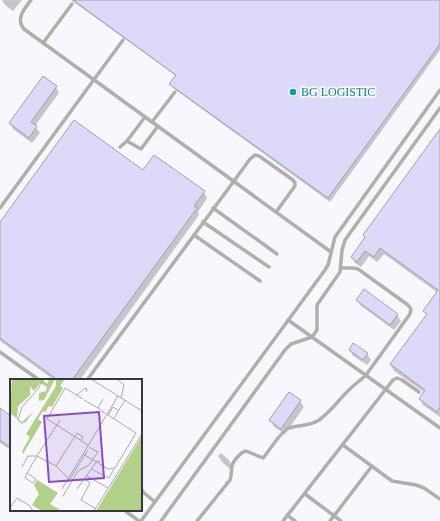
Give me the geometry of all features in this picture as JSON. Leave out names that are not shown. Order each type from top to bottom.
[{"type":"lane","points":[[31,0],[22,13],[20,24],[24,29],[331,252]]},
{"type":"lane","points":[[44,43],[72,4]]},
{"type":"lane","points":[[0,208],[123,40]]},
{"type":"lane","points":[[125,511],[140,521],[155,502],[325,270],[328,265],[334,238],[440,90]]},
{"type":"lane","points":[[152,122],[175,92]]},
{"type":"lane","points":[[162,521],[285,350],[291,344],[312,337],[317,328],[317,305],[338,275],[341,268],[342,250],[345,240],[440,108]]},
{"type":"lane","points":[[120,147],[127,141],[145,117]]},
{"type":"lane","points":[[127,141],[141,149],[158,126]]},
{"type":"lane","points":[[88,379],[253,156],[257,155],[293,180],[295,183],[276,212]]},
{"type":"lane","points":[[214,208],[277,254]]},
{"type":"lane","points":[[203,222],[269,267]]},
{"type":"lane","points":[[194,235],[260,281]]},
{"type":"lane","points":[[197,521],[230,480],[232,466],[243,452],[248,452],[263,458],[282,433],[287,429],[317,421],[336,406],[350,388],[359,383],[366,375],[410,314],[411,309],[408,305],[358,269],[341,268]]},
{"type":"lane","points":[[288,320],[440,428]]},
{"type":"lane","points":[[0,352],[38,379]]},
{"type":"lane","points":[[283,521],[393,380],[397,378],[402,380],[419,392]]},
{"type":"lane","points":[[343,445],[392,481],[416,485],[424,488],[440,499]]},
{"type":"lane","points":[[330,521],[372,466]]},
{"type":"lane","points":[[142,489],[155,502]]},
{"type":"lane","points":[[305,494],[341,521]]},
{"type":"lane","points":[[287,515],[295,521]]},
{"type":"building","name":"BG LOGISTIC","points":[[73,0],[440,0],[440,44],[328,198],[169,84],[176,75]]},
{"type":"building","points":[[43,76],[57,86],[31,122],[37,126],[29,138],[9,123]]},
{"type":"building","points":[[74,120],[143,170],[154,155],[205,191],[194,206],[197,208],[73,379],[57,379],[0,338],[0,222]]},
{"type":"building","points":[[440,129],[440,407],[437,412],[419,399],[425,390],[390,364],[427,314],[423,311],[438,290],[380,248],[374,257],[365,251],[357,262],[351,257],[365,237],[363,235]]},
{"type":"building","points":[[364,289],[398,314],[390,325],[356,300]]},
{"type":"building","points":[[353,343],[368,353],[363,360],[349,350]]},
{"type":"building","points":[[289,392],[301,400],[281,429],[269,420]]},
{"type":"building","points":[[0,408],[10,415],[10,447],[0,440]]},
{"type":"place","name":"BG LOGISTIC","points":[[293,92]]}]
